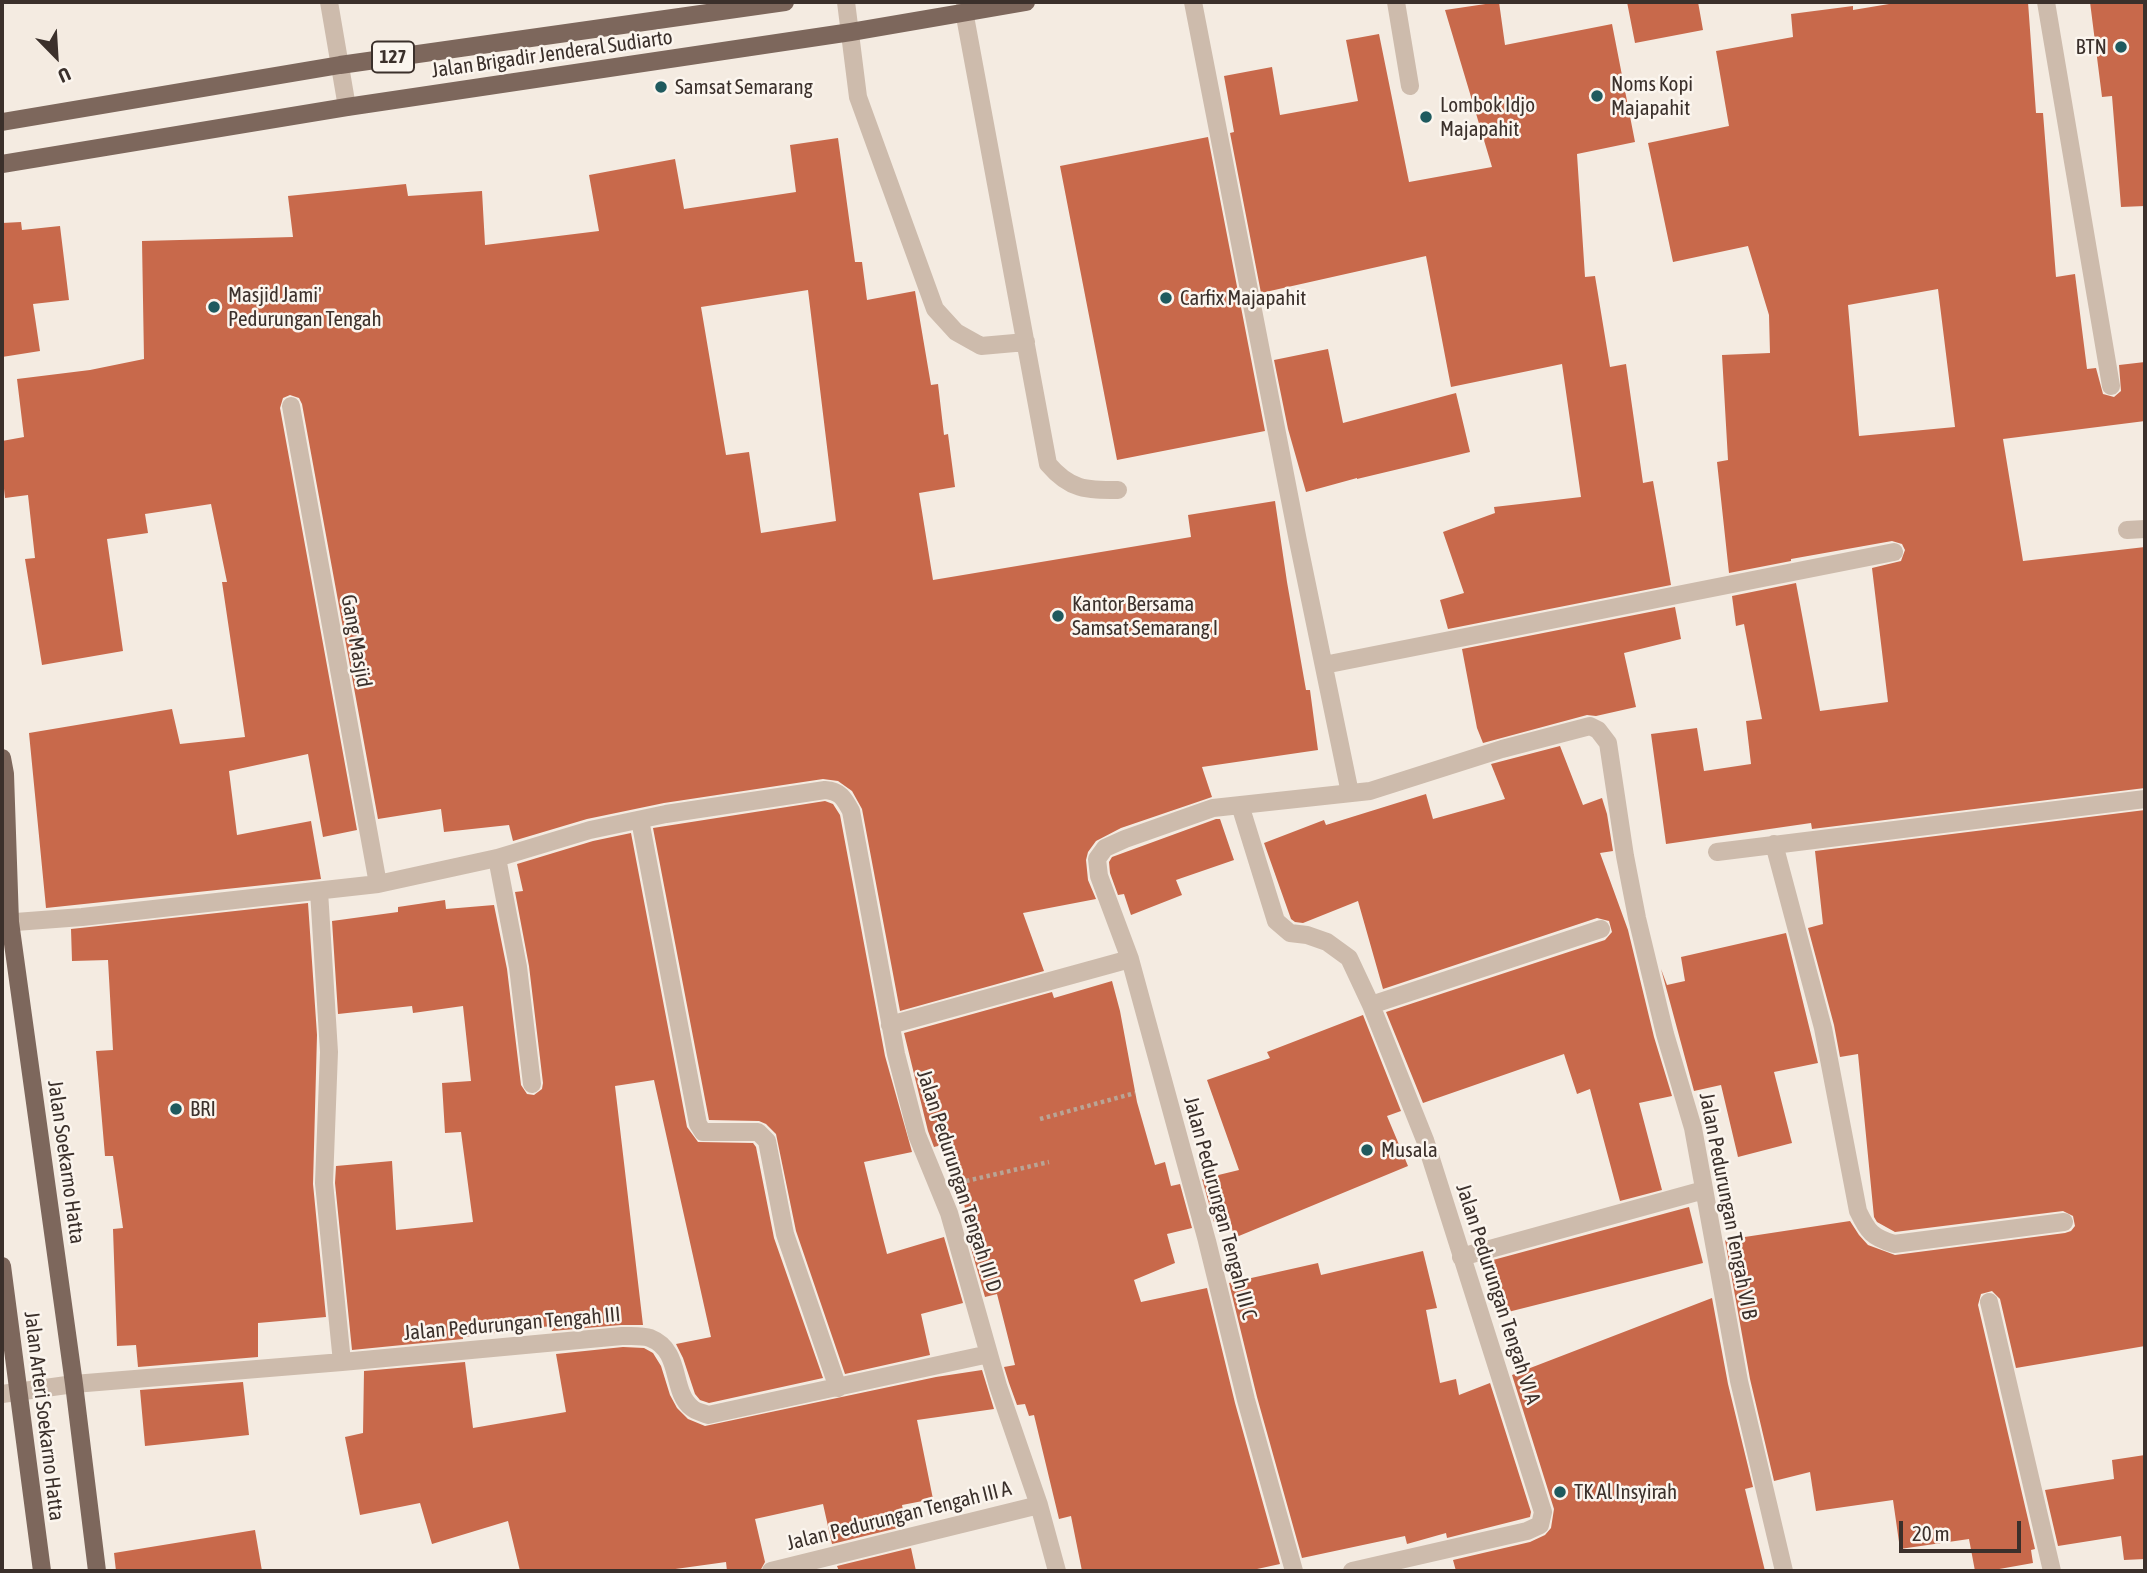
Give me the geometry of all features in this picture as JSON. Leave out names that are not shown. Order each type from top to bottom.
[{"type":"main road","name":"Jalan Brigadir Jenderal Sudiarto","points":[[2,122],[340,65],[785,2]]},
{"type":"main road","name":"Jalan Brigadir Jenderal Sudiarto","points":[[2,164],[347,107],[851,33],[965,7],[1026,2]]},
{"type":"main road","name":"Jalan Soekarno Hatta","points":[[3,769],[6,923],[74,1384],[97,1571]]},
{"type":"main road","name":"Jalan Arteri Soekarno Hatta","points":[[2,1266],[10,1393],[42,1571]]},
{"type":"street","points":[[329,2],[347,107]]},
{"type":"street","points":[[846,2],[858,97],[935,309],[956,332],[981,346],[1026,342]]},
{"type":"street","points":[[1193,2],[1350,793],[1240,805]]},
{"type":"street","points":[[1396,2],[1410,86]]},
{"type":"street","points":[[2046,2],[2111,386]]},
{"type":"street","points":[[965,7],[1048,464],[1061,479],[1085,490],[1118,490]]},
{"type":"street","name":"Gang Masjid","points":[[290,407],[378,884]]},
{"type":"street","points":[[2127,530],[2145,529]]},
{"type":"street","points":[[1324,665],[1894,552]]},
{"type":"street","name":"Jalan Pedurungan Tengah VI B","points":[[1350,793],[1370,791],[1580,727],[1590,726],[1598,730],[1608,743],[1637,918],[1665,1034],[1693,1128],[1738,1381],[1784,1571]]},
{"type":"street","name":"Jalan Pedurungan Tengah III D","points":[[640,820],[825,790],[836,791],[844,798],[851,811],[890,1025],[917,1135],[949,1213],[989,1354],[1039,1505],[1057,1571]]},
{"type":"street","points":[[1717,852],[2145,799]]},
{"type":"street","name":"Jalan Pedurungan Tengah III C","points":[[1240,805],[1213,808],[1125,839],[1105,848],[1097,859],[1099,876],[1130,959],[1207,1241],[1246,1400],[1294,1571]]},
{"type":"street","name":"Jalan Pedurungan Tengah VI A","points":[[1240,805],[1276,921],[1290,933],[1327,942],[1349,958],[1371,1005],[1425,1140],[1540,1499],[1543,1512],[1540,1525],[1427,1563]]},
{"type":"street","points":[[6,923],[378,884],[496,858],[590,830],[640,820],[698,1124],[703,1132],[758,1132],[767,1140],[785,1234],[838,1388]]},
{"type":"street","points":[[1774,844],[1824,1028],[1858,1211],[1866,1228],[1876,1238],[1895,1244],[2064,1222]]},
{"type":"street","points":[[496,858],[518,967],[533,1084]]},
{"type":"street","points":[[319,891],[329,1052],[324,1183],[342,1362]]},
{"type":"street","points":[[1371,1005],[1601,929]]},
{"type":"street","points":[[890,1025],[1130,959]]},
{"type":"street","points":[[1461,1257],[1704,1190]]},
{"type":"street","points":[[1989,1302],[2052,1571]]},
{"type":"street","name":"Jalan Pedurungan Tengah III","points":[[10,1393],[74,1384],[622,1336],[649,1338],[665,1348],[676,1367],[682,1394],[692,1408],[708,1415],[989,1354]]},
{"type":"street","name":"Jalan Pedurungan Tengah III A","points":[[771,1571],[1039,1505]]},
{"type":"street","points":[[1352,1571],[1427,1563]]},
{"type":"path","points":[[1040,1119],[1163,1086]]},
{"type":"path","points":[[938,1187],[1049,1162]]},
{"type":"building","points":[[1499,2],[1505,45],[1612,24],[1635,142],[1577,154],[1585,277],[1595,276],[1610,367],[1626,364],[1643,483],[1653,481],[1671,585],[1448,629],[1440,600],[1464,593],[1443,532],[1495,513],[1494,507],[1581,497],[1562,364],[1451,387],[1426,256],[1261,293],[1230,133],[1234,132],[1224,76],[1272,67],[1280,115],[1358,101],[1346,40],[1379,34],[1409,182],[1492,167],[1445,10]]},
{"type":"building","points":[[1627,2],[1698,2],[1703,30],[1635,43]]},
{"type":"building","points":[[1901,2],[2028,2],[2036,113],[2043,113],[2056,277],[2075,274],[2087,369],[2096,368],[2103,394],[2114,397],[2121,391],[2119,365],[2145,362],[2145,421],[2003,439],[2023,561],[2145,547],[2145,788],[1812,829],[1811,823],[1666,844],[1651,734],[1697,728],[1704,771],[1751,764],[1746,721],[1762,719],[1744,624],[1736,626],[1732,596],[1796,583],[1820,711],[1888,702],[1872,568],[1901,561],[1905,550],[1902,544],[1892,541],[1729,573],[1717,462],[1728,460],[1722,355],[1770,353],[1769,315],[1748,246],[1673,262],[1648,143],[1729,126],[1716,51],[1793,37],[1791,14],[1853,6],[1853,10]],"holes":[[[1938,289],[1955,427],[1859,436],[1848,305]]]},
{"type":"building","points":[[2090,2],[2145,2],[2145,206],[2121,207],[2112,96],[2102,97]]},
{"type":"building","name":"Carfix Majapahit","points":[[1208,137],[1265,431],[1117,460],[1060,166]]},
{"type":"building","points":[[838,138],[855,262],[862,262],[867,300],[915,291],[931,385],[938,384],[944,435],[948,434],[955,487],[919,493],[933,580],[1191,537],[1188,515],[1275,501],[1306,690],[1310,690],[1318,750],[1202,767],[1212,797],[1121,828],[1096,841],[1086,860],[1088,880],[1096,899],[1023,913],[1044,971],[900,1011],[862,809],[852,791],[838,781],[823,779],[664,803],[587,819],[513,841],[509,825],[444,832],[441,809],[378,819],[302,404],[299,398],[290,395],[283,398],[280,408],[357,830],[323,837],[308,754],[229,771],[237,835],[311,821],[321,879],[46,908],[29,733],[172,709],[180,744],[245,737],[222,582],[227,582],[211,504],[145,514],[148,533],[107,539],[123,651],[42,665],[25,559],[35,558],[28,495],[5,498],[2,441],[24,437],[17,379],[90,370],[144,359],[142,241],[293,237],[288,196],[406,184],[408,196],[482,191],[485,245],[599,231],[589,175],[675,159],[684,209],[796,192],[790,145]],"holes":[[[808,290],[836,521],[761,533],[749,452],[726,455],[701,307]]]},
{"type":"building","points":[[21,222],[22,230],[60,226],[69,300],[33,304],[40,351],[2,357],[2,223]]},
{"type":"building","points":[[1328,349],[1343,423],[1456,393],[1470,452],[1306,492],[1288,429],[1274,360]]},
{"type":"building","points":[[1675,607],[1681,639],[1624,653],[1636,707],[1596,716],[1587,715],[1483,743],[1477,728],[1462,649]]},
{"type":"building","points":[[1560,746],[1583,805],[1602,798],[1613,851],[1600,853],[1628,930],[1654,1037],[1672,1096],[1639,1103],[1662,1190],[1620,1201],[1590,1089],[1577,1094],[1564,1054],[1423,1103],[1386,1012],[1605,940],[1612,932],[1609,921],[1597,918],[1383,989],[1358,901],[1303,923],[1295,922],[1291,919],[1264,843],[1324,820],[1326,825],[1426,794],[1433,819],[1505,799],[1491,764]]},
{"type":"building","points":[[825,801],[833,804],[840,815],[885,1056],[912,1152],[864,1162],[887,1254],[944,1237],[963,1303],[921,1314],[930,1355],[845,1374],[796,1231],[776,1134],[759,1121],[709,1120],[653,828]]},
{"type":"building","points":[[2145,810],[2145,1346],[2016,1368],[2000,1299],[1992,1291],[1981,1294],[1978,1305],[2035,1549],[2031,1550],[2033,1563],[1975,1571],[1969,1539],[1900,1549],[1893,1500],[1816,1511],[1810,1472],[1774,1481],[1750,1379],[1725,1240],[1850,1221],[1868,1245],[1895,1255],[2071,1231],[2075,1226],[2073,1216],[2063,1211],[1895,1232],[1877,1222],[1874,1217],[1858,1054],[1840,1057],[1808,928],[1823,924],[1815,851]]},
{"type":"building","points":[[1220,819],[1234,860],[1176,880],[1182,895],[1131,915],[1124,894],[1118,895],[1110,873],[1109,862],[1112,857]]},
{"type":"building","points":[[631,833],[687,1127],[698,1142],[753,1143],[756,1147],[774,1238],[823,1378],[709,1403],[700,1400],[695,1394],[676,1344],[711,1337],[654,1080],[615,1086],[643,1325],[552,1331],[551,1326],[463,1339],[352,1350],[335,1183],[336,1166],[392,1161],[396,1230],[473,1222],[461,1132],[445,1133],[442,1083],[471,1081],[463,1006],[413,1013],[412,1006],[338,1014],[332,921],[398,912],[398,907],[445,900],[446,909],[494,905],[507,969],[521,1085],[527,1094],[534,1095],[542,1089],[543,1083],[529,966],[515,892],[523,891],[517,864],[593,841]]},
{"type":"building","points":[[308,903],[317,1035],[313,1184],[326,1317],[258,1323],[258,1357],[138,1367],[136,1345],[117,1346],[113,1229],[123,1228],[113,1156],[105,1156],[96,1051],[113,1050],[108,960],[72,961],[71,929]]},
{"type":"building","points":[[1786,933],[1818,1063],[1774,1072],[1792,1143],[1738,1157],[1721,1085],[1694,1091],[1661,969],[1667,985],[1685,981],[1681,957]]},
{"type":"building","points":[[1112,981],[1137,1102],[1155,1165],[1165,1162],[1171,1186],[1180,1184],[1192,1228],[1167,1234],[1175,1263],[1134,1280],[1141,1302],[1207,1288],[1235,1403],[1280,1564],[1248,1571],[1082,1571],[1071,1516],[1059,1519],[1034,1415],[1029,1416],[1025,1404],[1017,1405],[1004,1367],[1015,1365],[997,1294],[985,1297],[966,1231],[970,1230],[950,1143],[934,1147],[928,1131],[904,1033],[1052,992],[1054,998]]},
{"type":"building","points":[[1363,1015],[1401,1111],[1387,1116],[1408,1166],[1234,1238],[1230,1218],[1214,1222],[1202,1179],[1239,1170],[1207,1080],[1270,1058],[1267,1052]]},
{"type":"building","points":[[1689,1207],[1703,1263],[1508,1312],[1493,1260]]},
{"type":"building","points":[[1423,1251],[1437,1308],[1426,1310],[1440,1383],[1456,1379],[1459,1395],[1490,1383],[1531,1512],[1530,1517],[1447,1538],[1446,1533],[1407,1544],[1405,1536],[1302,1558],[1257,1397],[1229,1283],[1318,1263],[1321,1275]]},
{"type":"building","points":[[1712,1298],[1728,1384],[1753,1487],[1745,1489],[1765,1571],[1456,1571],[1453,1560],[1530,1542],[1545,1535],[1551,1528],[1554,1509],[1512,1375]]},
{"type":"building","points":[[623,1347],[644,1348],[653,1353],[661,1366],[677,1408],[688,1419],[705,1426],[936,1377],[982,1370],[994,1409],[917,1420],[933,1499],[902,1505],[906,1526],[832,1544],[823,1504],[755,1519],[765,1562],[760,1571],[727,1571],[726,1562],[661,1571],[520,1571],[508,1521],[432,1544],[420,1503],[360,1515],[345,1437],[363,1433],[364,1371],[465,1362],[473,1428],[566,1412],[556,1354]]},
{"type":"building","points":[[243,1382],[249,1435],[145,1446],[140,1390]]},
{"type":"building","points":[[2145,1455],[2145,1559],[2124,1560],[2121,1536],[2058,1546],[2045,1490],[2114,1479],[2112,1460]]},
{"type":"building","points":[[255,1530],[262,1571],[116,1571],[114,1553]]},
{"type":"building","points":[[911,1548],[916,1571],[839,1571],[837,1566]]},
{"type":"place","name":"BTN","points":[[2121,47]]},
{"type":"place","name":"Samsat Semarang","points":[[661,87]]},
{"type":"place","name":"Noms Kopi Majapahit","points":[[1597,96]]},
{"type":"place","name":"Lombok Idjo Majapahit","points":[[1426,117]]},
{"type":"place","name":"Carfix Majapahit","points":[[1166,298]]},
{"type":"place","name":"Masjid Jami' Pedurungan Tengah","points":[[214,307]]},
{"type":"place","name":"Kantor Bersama Samsat Semarang I","points":[[1058,616]]},
{"type":"place","name":"BRI","points":[[176,1109]]},
{"type":"place","name":"Musala","points":[[1367,1150]]},
{"type":"place","name":"TK Al Insyirah","points":[[1560,1492]]}]
